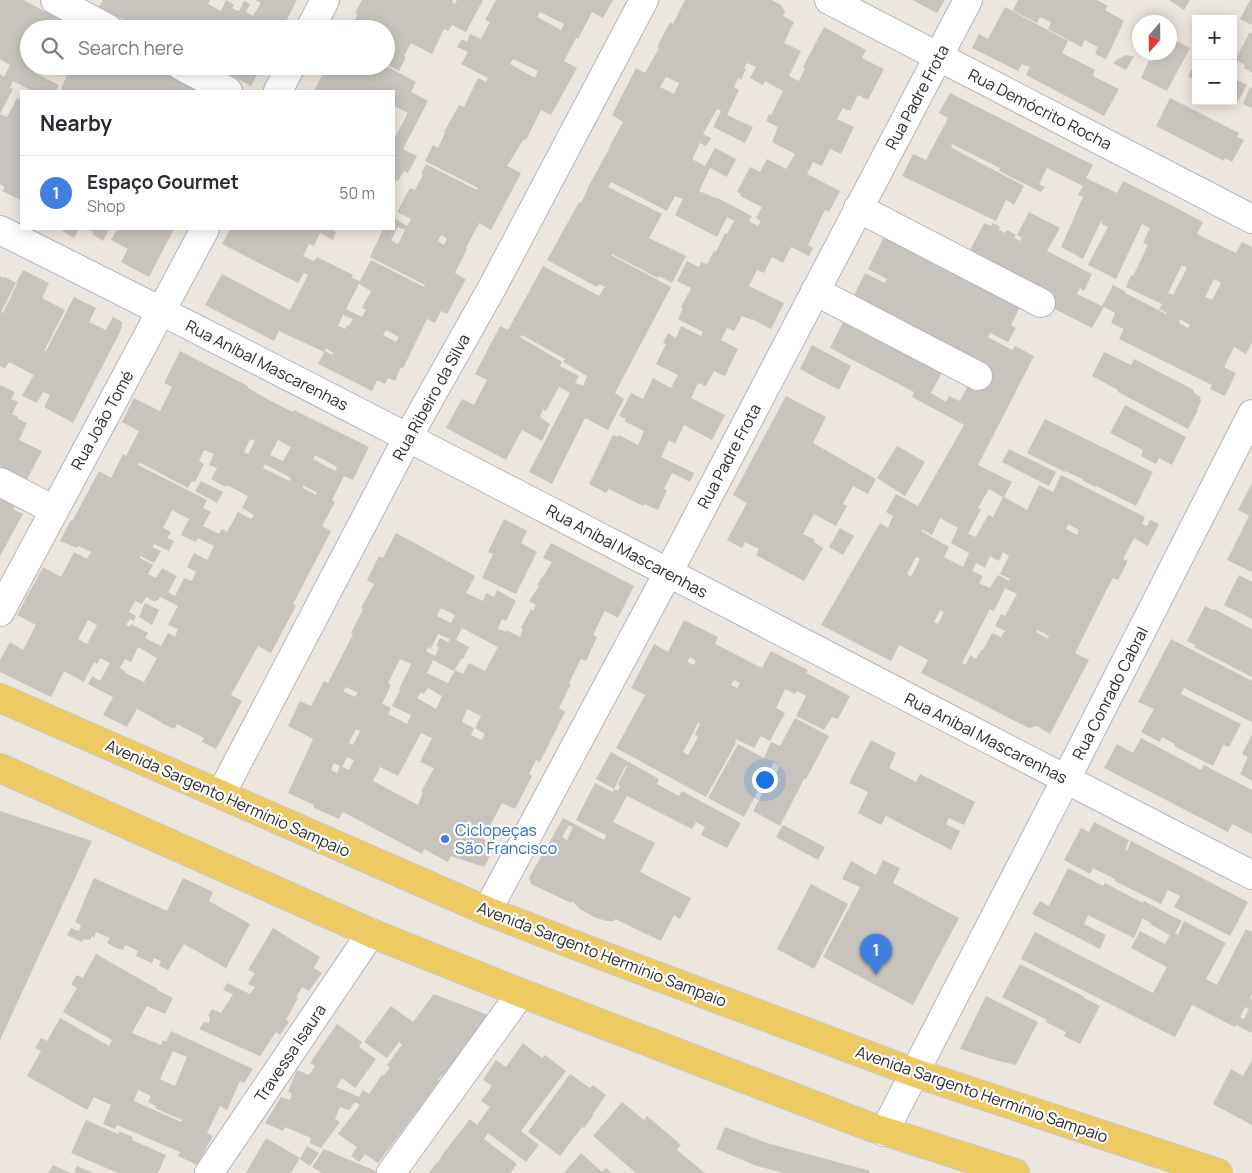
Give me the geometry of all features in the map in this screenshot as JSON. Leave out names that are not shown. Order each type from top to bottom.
[{"type":"main road","name":"Avenida Sargento Hermínio Sampaio","points":[[0,698],[487,911],[915,1073],[1218,1173]]},
{"type":"main road","points":[[0,768],[371,933],[521,993],[884,1132],[1015,1173]]},
{"type":"street","points":[[55,0],[92,20]]},
{"type":"street","points":[[315,20],[325,0]]},
{"type":"street","name":"Rua Ribeiro da Silva","points":[[221,794],[408,437],[493,286],[644,0]]},
{"type":"street","name":"Rua Demócrito Rocha","points":[[828,0],[1252,219]]},
{"type":"street","name":"Rua Padre Frota","points":[[487,911],[668,573],[968,0]]},
{"type":"street","points":[[197,75],[226,90]]},
{"type":"street","points":[[279,90],[286,75]]},
{"type":"street","points":[[858,208],[1041,303]]},
{"type":"street","name":"Rua Aníbal Mascarenhas","points":[[0,230],[408,437],[1252,875]]},
{"type":"street","name":"Rua João Tomé","points":[[0,612],[204,230]]},
{"type":"street","points":[[815,291],[978,376]]},
{"type":"street","name":"Rua Conrado Cabral","points":[[884,1132],[1252,414]]},
{"type":"street","points":[[0,482],[54,510]]},
{"type":"street","name":"Travessa Isaura","points":[[209,1173],[371,933]]},
{"type":"street","points":[[391,1173],[521,993]]},
{"type":"building","points":[[0,0],[23,0],[62,20],[20,20],[20,75],[39,75],[59,85],[56,90],[31,90],[13,81],[10,88],[13,89],[0,114],[0,74],[4,77],[10,65],[0,59]]},
{"type":"building","points":[[103,0],[210,0],[208,4],[221,11],[226,0],[234,5],[232,8],[239,11],[244,1],[250,4],[246,12],[253,16],[261,3],[255,0],[297,0],[287,20],[124,20],[99,7]]},
{"type":"building","points":[[362,0],[453,0],[452,2],[455,4],[457,0],[483,0],[466,32],[452,25],[448,31],[444,29],[432,54],[411,43],[399,71],[395,69],[395,20],[355,20],[358,14],[355,13]]},
{"type":"building","points":[[496,0],[613,0],[603,18],[592,12],[578,39],[576,38],[564,61],[577,68],[551,115],[541,110],[526,140],[524,139],[507,166],[521,173],[491,230],[479,223],[466,248],[455,273],[466,279],[447,314],[441,311],[435,323],[427,319],[395,381],[388,378],[385,384],[377,380],[372,391],[318,364],[325,351],[333,355],[326,348],[324,352],[279,331],[274,341],[205,305],[222,274],[290,310],[308,275],[304,273],[298,283],[222,244],[229,230],[332,230],[336,232],[333,240],[320,233],[314,246],[309,244],[303,256],[314,261],[317,257],[353,275],[352,278],[360,281],[371,260],[424,287],[425,285],[370,257],[383,230],[395,230],[395,219],[407,226],[411,219],[397,212],[410,188],[415,190],[423,175],[421,174],[426,164],[477,190],[478,188],[425,161],[433,145],[438,148],[444,132],[459,105],[464,107],[478,78],[486,82],[488,78],[461,64],[468,52],[457,47],[462,39],[467,42],[470,34],[481,39],[490,22],[485,20]],"holes":[[[540,12],[564,24],[561,30],[537,17]],[[513,59],[538,71],[535,78],[510,64]],[[398,227],[405,230],[398,244],[391,240]],[[441,235],[447,238],[444,245],[438,241]],[[359,284],[371,291],[362,308],[366,310],[362,317],[346,309]],[[343,315],[353,319],[345,329],[338,326]],[[386,330],[399,337],[396,342],[383,335]]]},
{"type":"building","points":[[685,0],[771,0],[781,5],[785,12],[783,16],[794,22],[784,43],[801,51],[789,76],[799,81],[805,68],[803,67],[824,27],[866,50],[862,58],[884,69],[868,100],[858,95],[850,111],[843,108],[837,119],[854,127],[841,154],[830,149],[822,166],[813,162],[807,174],[840,191],[829,212],[825,210],[808,245],[813,248],[809,256],[791,247],[783,263],[772,257],[764,273],[757,270],[749,286],[784,303],[771,329],[742,316],[734,331],[727,328],[721,340],[738,349],[725,376],[714,371],[706,386],[698,383],[691,398],[725,415],[712,440],[684,425],[675,444],[669,440],[661,457],[694,473],[690,482],[672,473],[664,489],[667,490],[658,510],[644,504],[643,506],[609,489],[606,493],[589,484],[613,435],[618,437],[619,435],[638,445],[644,431],[624,421],[626,419],[619,416],[631,393],[643,399],[653,378],[671,388],[678,375],[656,364],[666,344],[663,343],[668,333],[676,338],[681,326],[701,336],[703,332],[678,319],[683,308],[681,307],[691,288],[677,281],[687,261],[699,267],[701,262],[707,264],[734,221],[727,217],[717,237],[675,215],[683,199],[675,196],[667,211],[611,182],[608,187],[662,214],[649,238],[686,256],[672,283],[611,255],[671,287],[615,393],[624,399],[608,430],[585,418],[552,484],[529,472],[570,393],[559,387],[546,411],[543,409],[540,417],[550,424],[542,441],[522,430],[506,460],[446,428],[462,399],[474,405],[487,380],[475,374],[500,326],[508,330],[543,266],[599,296],[605,287],[599,284],[597,287],[547,260],[579,202],[581,203],[623,122],[612,115],[636,68],[645,73],[659,48],[657,47],[670,22],[673,24]],"holes":[[[747,63],[756,67],[750,78],[763,85],[765,81],[783,91],[766,121],[778,127],[772,142],[795,154],[786,169],[767,159],[760,172],[750,167],[737,192],[742,197],[762,207],[756,218],[761,221],[758,226],[749,221],[752,216],[716,197],[699,191],[710,168],[727,177],[736,159],[715,148],[705,166],[692,159],[700,143],[706,146],[711,138],[703,134],[717,109],[721,111],[713,127],[745,143],[753,127],[727,115],[739,90],[734,87],[738,78],[741,80],[746,69],[744,68]],[[666,77],[679,83],[674,94],[660,87]],[[522,335],[565,359],[563,362],[587,376],[583,386],[575,383],[579,376],[560,366],[562,362],[520,337]]]},
{"type":"building","points":[[912,0],[945,0],[937,13]]},
{"type":"building","points":[[1018,0],[1097,0],[1108,6],[1105,10],[1124,21],[1106,59],[1095,54],[1098,47],[1085,40],[1081,47],[1048,29],[1051,22],[1040,17],[1037,23],[1014,11]]},
{"type":"building","points":[[1169,0],[1190,0],[1184,10]]},
{"type":"building","points":[[1250,0],[1252,0],[1252,25],[1240,19]]},
{"type":"building","points":[[1005,7],[1068,41],[1062,53],[1095,70],[1093,76],[1119,89],[1104,116],[1026,75],[1030,67],[1022,64],[1018,71],[972,48],[979,34],[988,39]]},
{"type":"building","points":[[1250,32],[1252,34],[1252,73],[1244,68],[1245,65],[1237,61],[1237,56]]},
{"type":"building","points":[[1177,42],[1190,48],[1167,91],[1141,78],[1149,60],[1177,60]]},
{"type":"building","points":[[1126,55],[1132,56],[1126,70],[1113,63]]},
{"type":"building","points":[[1192,68],[1192,78],[1188,76]]},
{"type":"building","points":[[395,71],[416,82],[411,92],[428,101],[403,149],[417,156],[408,173],[404,171],[398,181],[395,180],[395,137],[408,113],[395,106],[395,90],[315,90],[322,75],[395,75]]},
{"type":"building","points":[[67,75],[170,75],[198,90],[63,90],[61,89]]},
{"type":"building","points":[[231,75],[257,75],[251,86]]},
{"type":"building","points":[[1237,80],[1247,85],[1237,101]]},
{"type":"building","points":[[1250,87],[1252,88],[1252,108],[1243,104]]},
{"type":"building","points":[[950,93],[1093,165],[1086,178],[1117,193],[1123,181],[1163,201],[1203,222],[1197,234],[1236,253],[1242,242],[1252,247],[1252,342],[1246,354],[1234,347],[1224,367],[1236,373],[1225,396],[1210,389],[1212,385],[1119,339],[1124,329],[1111,323],[1115,313],[1104,307],[1092,328],[1045,304],[966,258],[984,223],[991,226],[993,223],[1000,227],[999,230],[1005,233],[1007,230],[1016,235],[1014,238],[1020,241],[1022,238],[1017,235],[1029,212],[1060,228],[1047,251],[1092,274],[1084,291],[1080,288],[1077,294],[1102,306],[1113,285],[1125,293],[1167,313],[1159,309],[1162,304],[1126,287],[1148,245],[1143,243],[1150,228],[1142,224],[1116,279],[1088,265],[1108,227],[1101,224],[1103,221],[1101,221],[1083,259],[1061,247],[1083,197],[1078,195],[1083,186],[1047,168],[1039,184],[1045,187],[1041,192],[999,171],[1000,168],[952,144],[952,148],[1024,186],[1014,205],[1006,200],[996,221],[902,176],[913,154],[926,160],[948,118],[939,113]],"holes":[[[1182,265],[1187,268],[1173,295],[1168,293]],[[1214,279],[1221,283],[1212,300],[1205,297]],[[1180,319],[1190,325],[1188,328],[1179,323]]]},
{"type":"building","points":[[17,98],[20,100],[20,200],[2,191],[5,187],[0,184],[0,114],[7,117]]},
{"type":"building","points":[[1170,98],[1239,133],[1237,137],[1244,140],[1232,162],[1225,158],[1224,161],[1156,126]]},
{"type":"building","points":[[889,227],[1025,297],[1011,325],[1016,328],[1008,342],[990,333],[988,337],[1012,350],[1015,346],[1034,356],[978,465],[1012,482],[1004,497],[1027,510],[1039,485],[1053,492],[1061,475],[1145,517],[1142,524],[1147,526],[1150,520],[1159,524],[1148,546],[1134,538],[1123,559],[1128,561],[1118,580],[1113,578],[1106,591],[1075,653],[1089,660],[1050,734],[1037,726],[1029,728],[921,673],[928,660],[899,645],[891,661],[821,625],[880,523],[888,528],[893,516],[886,512],[896,494],[918,506],[964,425],[912,397],[914,392],[830,348],[847,314],[946,365],[931,393],[946,402],[949,396],[960,401],[971,380],[851,301],[865,273],[885,283],[887,279],[868,269]],"holes":[[[989,489],[1003,497],[993,517],[988,515],[976,537],[968,534],[981,509],[978,508]],[[940,518],[958,528],[951,543],[969,553],[963,567],[944,557],[949,547],[921,531],[922,529],[932,535]],[[1068,524],[1079,530],[1077,535],[1066,529]],[[1003,552],[1009,556],[1000,574],[1010,579],[1009,581],[998,575],[990,588],[979,583],[983,576],[972,571],[976,563],[985,568],[990,556],[999,561]],[[916,557],[920,559],[911,577],[907,574]],[[1005,588],[1017,594],[1005,616],[1001,614],[995,626],[1005,631],[1001,637],[992,633],[976,659],[970,655],[966,665],[962,663],[990,609],[994,611]],[[940,610],[944,612],[938,624],[934,622]],[[1037,630],[1049,636],[1048,639],[1036,632]]]},
{"type":"building","points":[[61,230],[78,230],[74,238]]},
{"type":"building","points":[[88,230],[108,230],[103,241],[92,234],[93,232]]},
{"type":"building","points":[[116,230],[173,230],[149,277],[121,262],[128,249],[111,240]]},
{"type":"building","points":[[23,270],[49,283],[42,298],[65,310],[44,351],[46,351],[74,297],[96,308],[89,322],[106,330],[113,317],[122,322],[121,330],[73,423],[44,407],[50,395],[43,392],[37,403],[22,396],[34,375],[9,362],[5,369],[0,366],[0,276],[16,283]],"holes":[[[16,283],[3,313],[1,312]]]},
{"type":"building","points":[[812,345],[851,366],[839,390],[800,369]]},
{"type":"building","points":[[180,351],[248,386],[248,388],[269,400],[293,412],[294,410],[369,447],[353,480],[344,476],[332,500],[335,502],[322,526],[331,531],[293,604],[296,606],[271,653],[258,646],[231,695],[242,701],[216,749],[202,742],[204,738],[177,724],[174,729],[137,709],[127,727],[103,715],[113,697],[88,684],[92,676],[100,681],[110,663],[100,658],[97,664],[94,662],[84,682],[64,671],[51,697],[0,672],[0,660],[10,642],[23,650],[36,625],[17,615],[43,567],[61,577],[74,552],[87,559],[91,552],[60,541],[99,471],[111,478],[123,454],[126,456],[139,431],[122,422],[134,398],[160,411],[172,387],[164,383]],"holes":[[[250,439],[255,441],[248,454],[244,452]],[[278,440],[291,447],[283,461],[270,455]],[[204,450],[214,454],[209,465],[217,468],[211,479],[248,496],[242,508],[254,515],[251,519],[238,512],[227,532],[222,529],[219,534],[203,526],[211,512],[203,508],[207,500],[138,465],[139,463],[143,464],[188,488],[192,481],[195,482],[204,464],[199,461]],[[315,455],[337,467],[335,471],[313,459]],[[265,464],[291,478],[289,481],[263,468]],[[303,485],[317,493],[316,495],[303,488]],[[172,510],[189,519],[181,535],[196,542],[198,538],[214,546],[207,560],[194,553],[187,567],[196,572],[192,581],[184,578],[175,596],[168,592],[177,576],[162,568],[156,578],[148,574],[153,565],[140,558],[140,556],[154,563],[161,551],[152,547],[154,544],[169,551],[174,541],[167,538],[171,532],[163,528]],[[146,597],[155,602],[160,597],[178,606],[168,625],[178,629],[175,637],[168,633],[161,646],[145,638],[148,633],[131,624],[130,627],[126,625],[130,619],[134,621],[136,616],[129,612],[135,601],[142,604]],[[88,620],[97,625],[87,644],[78,639]],[[138,647],[157,658],[144,682],[125,673],[120,668],[125,659],[131,662]]]},
{"type":"building","points":[[1104,352],[1131,365],[1134,359],[1194,390],[1193,392],[1200,397],[1201,401],[1188,429],[1092,376]]},
{"type":"building","points":[[0,385],[15,392],[11,399],[18,402],[12,414],[27,423],[19,440],[42,451],[27,479],[0,466]]},
{"type":"building","points":[[786,396],[826,417],[813,443],[876,479],[868,494],[853,486],[843,504],[847,506],[836,526],[814,514],[803,534],[815,540],[814,542],[823,548],[804,581],[756,555],[759,549],[745,542],[742,548],[727,540],[747,503],[733,495]]},
{"type":"building","points":[[1125,405],[1186,437],[1172,465],[1159,458],[1156,464],[1141,456],[1143,450],[1110,433]]},
{"type":"building","points":[[1045,419],[1153,472],[1136,506],[1027,453]]},
{"type":"building","points":[[897,446],[925,462],[905,496],[877,478]]},
{"type":"building","points":[[1009,449],[1056,472],[1049,486],[1002,462]]},
{"type":"building","points":[[201,481],[223,492],[217,503],[195,491]]},
{"type":"building","points":[[1252,483],[1252,572],[1227,560],[1249,516],[1238,510]]},
{"type":"building","points":[[0,495],[16,503],[13,509],[23,514],[0,556]]},
{"type":"building","points":[[504,519],[527,531],[521,543],[537,552],[516,594],[482,578],[493,554],[488,552]]},
{"type":"building","points":[[840,528],[854,536],[843,555],[829,547]]},
{"type":"building","points":[[396,533],[475,576],[466,593],[483,601],[486,593],[494,597],[497,590],[516,601],[506,621],[502,619],[498,629],[506,632],[506,630],[520,637],[523,629],[521,628],[531,609],[533,611],[536,605],[529,601],[552,562],[543,558],[551,543],[634,586],[618,618],[605,611],[603,614],[593,635],[597,637],[586,661],[581,659],[559,708],[565,712],[540,762],[536,760],[529,774],[532,776],[515,809],[502,803],[483,839],[496,845],[484,867],[451,856],[448,862],[424,849],[422,854],[343,812],[339,819],[314,808],[314,805],[288,793],[313,739],[288,726],[300,701],[311,706],[324,681],[328,683],[353,634],[351,633],[363,609],[361,608],[374,584],[367,580],[379,556],[383,558]],"holes":[[[441,608],[455,615],[451,623],[437,616]],[[462,628],[498,647],[485,671],[469,663],[463,674],[455,670],[448,683],[427,673],[433,660],[454,671],[469,647],[456,640]],[[438,634],[450,639],[448,642],[440,638],[436,646],[439,647],[435,656],[426,651],[428,647],[430,649]],[[400,659],[411,664],[392,706],[411,715],[407,724],[388,714],[391,708],[382,704],[391,685],[388,683]],[[346,687],[358,693],[355,697],[343,691]],[[428,688],[442,696],[436,709],[417,698],[421,692],[424,694]],[[467,709],[481,716],[475,728],[485,734],[482,740],[471,735],[474,728],[462,722]],[[356,729],[360,731],[353,745],[349,743]],[[421,733],[432,738],[420,762],[434,768],[421,792],[423,792],[418,805],[373,781],[380,767],[398,776]],[[347,757],[354,760],[349,770],[342,767]],[[334,763],[340,766],[337,773],[331,770]]]},
{"type":"building","points":[[1239,575],[1252,582],[1252,619],[1224,605]]},
{"type":"building","points":[[145,603],[159,610],[152,625],[139,617]]},
{"type":"building","points":[[1205,606],[1252,629],[1252,677],[1194,647],[1195,645],[1187,641]]},
{"type":"building","points":[[684,620],[718,637],[715,644],[762,668],[771,651],[808,670],[806,673],[850,696],[838,719],[832,717],[824,730],[796,716],[806,696],[797,691],[795,694],[785,689],[776,708],[785,713],[770,741],[761,736],[754,748],[736,739],[736,743],[706,797],[616,748],[645,695],[631,688],[654,644],[668,652]],"holes":[[[690,657],[696,661],[694,665],[687,662]],[[734,680],[740,683],[737,688],[731,685]],[[698,723],[700,724],[695,734],[698,737],[688,755],[683,752]]]},
{"type":"building","points":[[1171,639],[1252,681],[1252,722],[1184,688],[1181,694],[1241,724],[1229,747],[1223,745],[1213,766],[1174,746],[1175,744],[1162,737],[1160,742],[1141,732],[1154,709],[1138,702]]},
{"type":"building","points":[[795,718],[829,736],[780,826],[753,811],[780,766],[774,762],[744,817],[708,798],[738,744],[764,758],[771,742],[780,746]]},
{"type":"building","points":[[1252,734],[1252,781],[1240,774],[1248,757],[1242,754]]},
{"type":"building","points":[[1141,738],[1201,770],[1204,765],[1252,790],[1252,834],[1232,824],[1228,832],[1104,768],[1117,744],[1133,753]]},
{"type":"building","points":[[871,740],[896,753],[889,768],[916,782],[920,774],[975,802],[964,825],[949,818],[946,824],[960,831],[951,850],[886,816],[881,825],[858,813],[868,792],[849,783]]},
{"type":"building","points":[[611,752],[659,779],[657,784],[679,796],[682,791],[741,823],[727,848],[701,835],[705,827],[696,822],[692,829],[627,796],[613,822],[655,843],[640,872],[691,898],[680,919],[674,915],[661,941],[615,919],[614,921],[606,921],[594,917],[580,909],[572,901],[571,903],[531,884],[529,878],[563,818],[604,840],[606,835],[576,820],[595,783],[613,792],[614,789],[596,779]],"holes":[[[626,765],[618,784],[620,786],[618,791],[614,789]],[[569,825],[573,827],[567,840],[562,837]]]},
{"type":"building","points":[[0,811],[92,841],[0,1040]]},
{"type":"building","points":[[1094,822],[1129,840],[1125,850],[1127,851],[1131,841],[1248,902],[1230,936],[1174,907],[1180,896],[1168,890],[1161,904],[1093,868],[1090,874],[1064,860],[1081,828],[1089,832]]},
{"type":"building","points":[[783,825],[825,847],[818,860],[776,837]]},
{"type":"building","points":[[883,860],[900,868],[893,883],[959,918],[913,1005],[823,957],[860,887],[842,879],[851,861],[876,875]]},
{"type":"building","points":[[1068,868],[1103,886],[1105,883],[1143,903],[1144,901],[1182,921],[1175,933],[1178,935],[1184,921],[1226,943],[1206,979],[1217,985],[1246,929],[1252,932],[1252,994],[1250,998],[1252,999],[1252,1033],[1236,1025],[1235,1027],[1192,1005],[1175,1037],[1021,959],[1035,932],[1153,993],[1167,967],[1131,948],[1140,931],[1165,944],[1170,935],[1142,918],[1134,938],[1088,915],[1084,924],[1106,935],[1100,949],[1032,914],[1040,901],[1049,906]],"holes":[[[1245,1007],[1249,1009],[1244,1019],[1240,1017]]]},
{"type":"building","points":[[94,878],[167,911],[183,878],[213,892],[209,901],[250,924],[226,968],[184,944],[168,970],[159,966],[161,961],[154,958],[152,963],[136,956],[138,951],[125,945],[123,950],[116,948],[107,943],[110,938],[96,932],[94,938],[92,936],[90,940],[83,939],[82,942],[67,935],[71,928],[79,931],[81,925],[75,922]]},
{"type":"building","points":[[811,884],[848,904],[814,969],[777,949]]},
{"type":"building","points":[[273,928],[320,957],[314,968],[322,973],[309,991],[302,987],[286,1020],[289,1022],[280,1035],[276,1032],[260,1056],[199,1029],[204,1022],[209,1023],[210,1017],[208,1016],[212,1009],[221,1013],[229,1001],[233,994],[223,990],[227,983],[250,994],[255,987],[248,984],[255,973],[248,970]]},
{"type":"building","points":[[96,954],[173,998],[165,1014],[147,1006],[132,1033],[161,1045],[163,1040],[166,1042],[171,1031],[253,1069],[244,1083],[240,1081],[227,1110],[220,1106],[207,1133],[213,1136],[197,1165],[178,1156],[180,1152],[117,1125],[115,1129],[103,1124],[111,1105],[94,1097],[87,1110],[27,1076],[41,1051],[35,1048],[41,1038],[47,1041],[60,1018],[109,1046],[112,1040],[63,1012],[77,988],[71,984],[77,975],[83,978]],"holes":[[[173,1051],[187,1057],[175,1086],[160,1079]],[[138,1090],[151,1096],[148,1102],[156,1106],[155,1108],[182,1120],[181,1122],[134,1101]]]},
{"type":"building","points":[[1020,964],[1100,1006],[1080,1044],[1064,1036],[1066,1032],[1046,1022],[1047,1020],[1002,997]]},
{"type":"building","points":[[434,994],[493,1017],[448,1078],[443,1074],[438,1080],[444,1084],[434,1097],[430,1094],[378,1163],[365,1154],[359,1162],[351,1156],[357,1147],[338,1134],[360,1105],[355,1102],[349,1110],[340,1107],[335,1119],[340,1122],[321,1148],[310,1143],[311,1138],[285,1127],[283,1131],[265,1123],[281,1097],[290,1100],[292,1094],[288,1092],[297,1070],[309,1075],[315,1066],[310,1063],[337,1024],[362,1042],[359,1047],[376,1059],[355,1088],[342,1078],[336,1087],[359,1097],[363,1090],[369,1094],[382,1075],[390,1068],[387,1065],[402,1045],[399,1042],[387,1058],[364,1042],[391,1006],[413,1022]]},
{"type":"building","points":[[986,996],[1038,1022],[1016,1065],[960,1049]]},
{"type":"building","points":[[523,1043],[542,1058],[545,1055],[566,1071],[521,1131],[539,1145],[526,1162],[488,1133],[484,1139],[517,1164],[510,1173],[429,1173],[470,1119],[477,1125],[490,1107],[481,1101],[492,1086],[483,1080],[496,1060],[506,1067]]},
{"type":"building","points":[[1252,1060],[1252,1125],[1213,1104],[1231,1069],[1243,1076]]},
{"type":"building","points":[[570,1074],[590,1088],[593,1085],[606,1095],[584,1128],[582,1127],[560,1156],[528,1132]]},
{"type":"building","points":[[622,1102],[644,1120],[647,1116],[681,1145],[677,1150],[705,1173],[636,1173],[593,1136]]},
{"type":"building","points":[[86,1120],[118,1134],[120,1131],[133,1137],[132,1140],[166,1155],[158,1173],[118,1173],[71,1153]]},
{"type":"building","points":[[725,1127],[767,1143],[870,1171],[869,1173],[783,1173],[757,1166],[716,1149]]},
{"type":"building","points":[[266,1138],[300,1158],[291,1173],[246,1173]]},
{"type":"building","points":[[307,1146],[319,1153],[310,1166],[300,1159]]},
{"type":"building","points":[[324,1149],[380,1173],[322,1173],[312,1167]]},
{"type":"building","points":[[581,1153],[602,1172],[606,1168],[612,1173],[564,1173]]},
{"type":"building","points":[[53,1165],[71,1173],[48,1173]]},
{"type":"building","points":[[77,1166],[93,1173],[74,1173]]},
{"type":"place","name":"Ciclopeças São Francisco","points":[[445,839]]},
{"type":"place","name":"Espaço Gourmet","points":[[876,975]]}]
